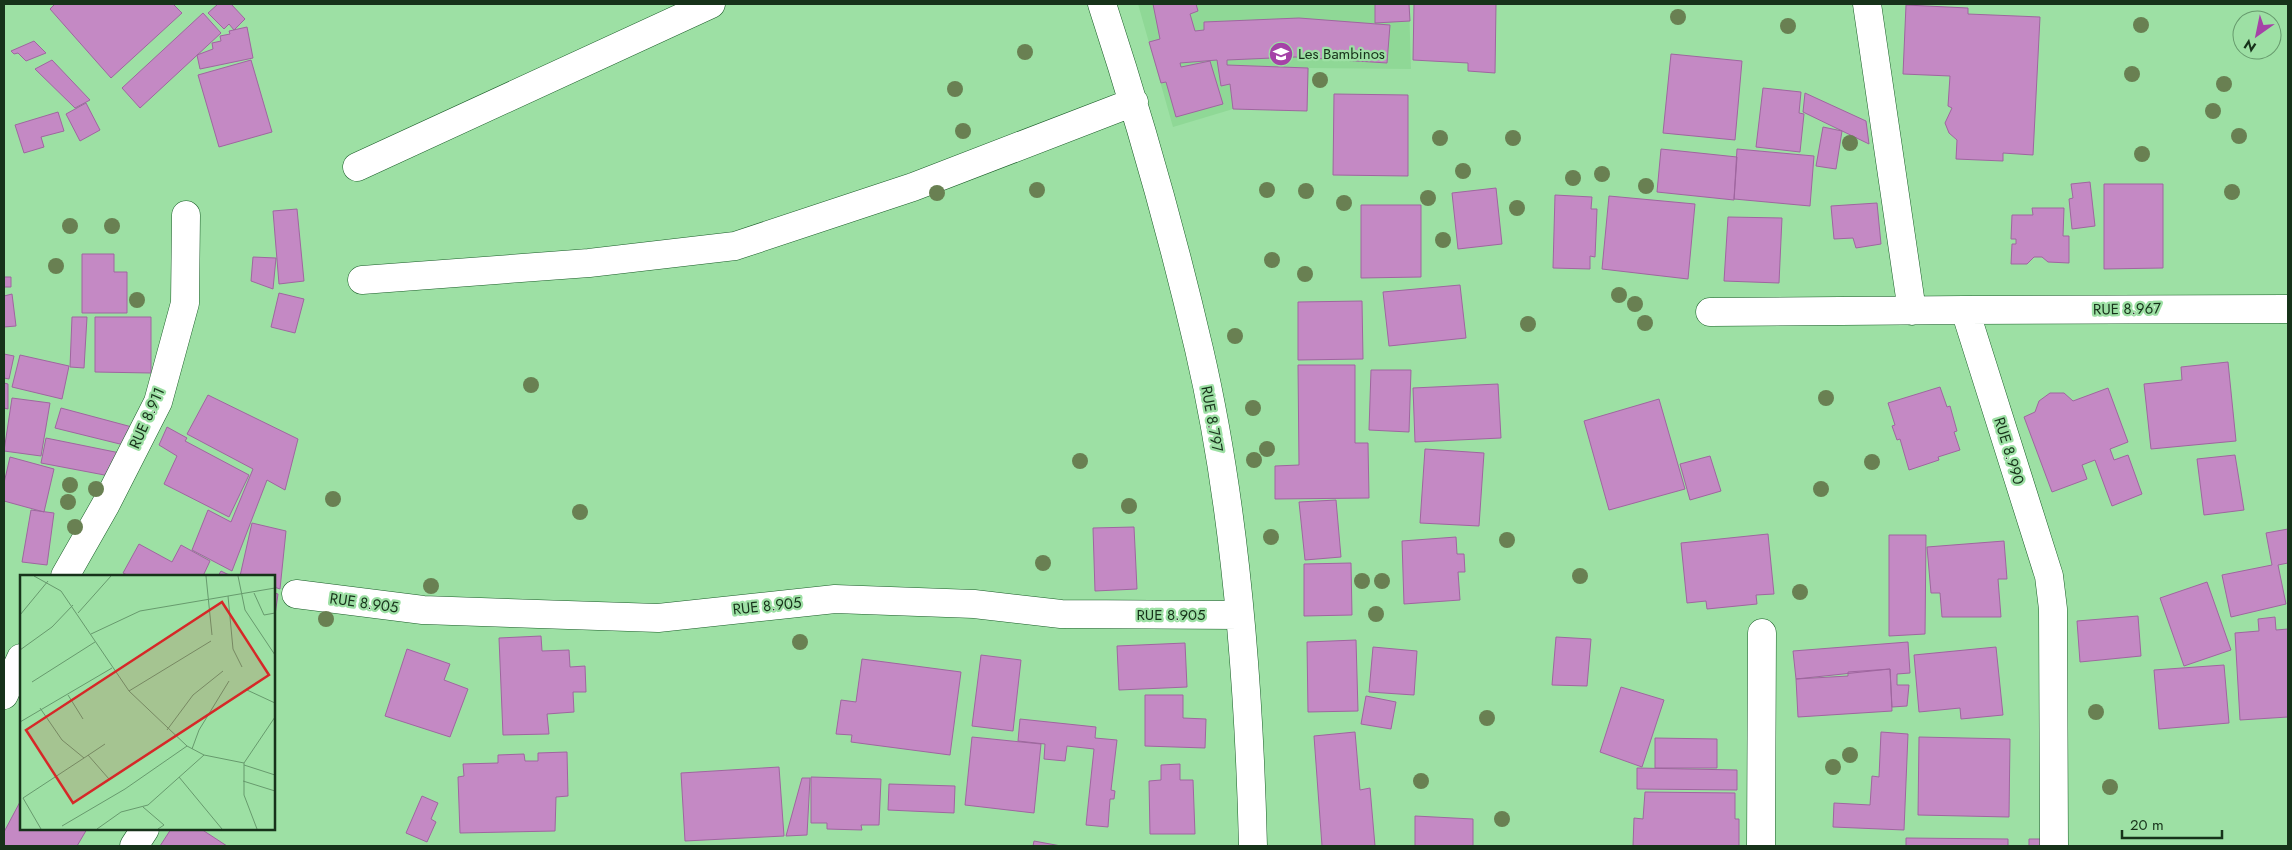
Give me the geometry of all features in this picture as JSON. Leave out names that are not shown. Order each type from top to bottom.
[{"type":"street","points":[[357,167],[551,80],[711,4]]},
{"type":"street","name":"RUE 8.797","points":[[1102,4],[1134,102],[1200,350],[1224,487],[1240,615],[1252,782],[1253,846]]},
{"type":"street","points":[[1867,4],[1912,311]]},
{"type":"street","points":[[362,280],[590,263],[735,246],[913,187],[1134,102]]},
{"type":"street","name":"RUE 8.911","points":[[66,575],[106,504],[158,402],[184,303],[186,215]]},
{"type":"street","name":"RUE 8.967","points":[[1965,310],[2288,309]]},
{"type":"street","points":[[1710,312],[1965,310]]},
{"type":"street","name":"RUE 8.990","points":[[1965,310],[2049,576],[2053,609],[2054,846]]},
{"type":"street","name":"RUE 8.905","points":[[296,594],[423,610],[658,618],[835,599],[974,604],[1061,614],[1240,615]]},
{"type":"street","points":[[1761,846],[1762,633]]},
{"type":"street","points":[[4,695],[20,660]]},
{"type":"street","points":[[134,846],[144,830]]},
{"type":"shaded area","name":"Les Bambinos","points":[[1138,4],[1409,4],[1411,69],[1309,68],[1307,111],[1233,109],[1173,127]]},
{"type":"building","points":[[55,4],[173,4],[182,13],[111,78],[50,9]]},
{"type":"building","points":[[218,4],[231,4],[245,19],[234,30],[229,24],[224,29],[208,13]]},
{"type":"building","name":"Les Bambinos","points":[[1153,4],[1196,4],[1198,11],[1190,14],[1195,31],[1204,30],[1204,22],[1299,18],[1390,25],[1387,63],[1295,57],[1227,60],[1227,65],[1308,68],[1307,111],[1233,109],[1230,84],[1221,86],[1217,60],[1180,63],[1181,67],[1210,61],[1223,104],[1176,117],[1166,82],[1161,83],[1149,42],[1160,39]]},
{"type":"building","points":[[1375,4],[1409,4],[1410,21],[1375,23]]},
{"type":"building","points":[[1414,4],[1496,4],[1495,73],[1468,71],[1468,63],[1413,60]]},
{"type":"building","points":[[1906,5],[1968,8],[1968,14],[2040,17],[2033,155],[2003,153],[2003,161],[1956,159],[1957,140],[1949,133],[1945,123],[1952,108],[1948,106],[1950,76],[1903,74]]},
{"type":"building","points":[[203,13],[221,33],[140,108],[122,88]]},
{"type":"building","points":[[247,27],[253,58],[200,69],[197,55],[213,49],[212,43],[221,41],[220,36],[230,34],[229,31]]},
{"type":"building","points":[[34,41],[46,53],[26,61],[18,53],[14,54],[11,51]]},
{"type":"building","points":[[1671,54],[1742,61],[1735,140],[1663,133]]},
{"type":"building","points":[[52,60],[90,100],[75,108],[35,69]]},
{"type":"building","points":[[251,60],[272,132],[219,147],[198,75]]},
{"type":"building","points":[[1763,88],[1801,92],[1799,113],[1804,114],[1800,152],[1756,147]]},
{"type":"building","points":[[1805,93],[1866,121],[1869,144],[1803,112]]},
{"type":"building","points":[[1334,94],[1408,95],[1408,176],[1333,175]]},
{"type":"building","points":[[86,103],[100,130],[80,141],[66,114]]},
{"type":"building","points":[[58,112],[64,131],[41,137],[44,147],[24,153],[15,125]]},
{"type":"building","points":[[1823,127],[1842,131],[1836,169],[1816,166]]},
{"type":"building","points":[[1661,149],[1737,157],[1734,200],[1657,192]]},
{"type":"building","points":[[1737,149],[1814,156],[1810,206],[1734,199]]},
{"type":"building","points":[[2090,182],[2095,226],[2072,229],[2069,199],[2073,198],[2071,184]]},
{"type":"building","points":[[2104,184],[2163,184],[2163,268],[2104,269]]},
{"type":"building","points":[[1496,188],[1502,244],[1458,249],[1452,193]]},
{"type":"building","points":[[1555,195],[1592,197],[1591,209],[1597,209],[1595,257],[1590,256],[1590,269],[1553,268]]},
{"type":"building","points":[[1609,196],[1695,204],[1688,279],[1602,269]]},
{"type":"building","points":[[1877,203],[1881,244],[1856,248],[1853,238],[1834,239],[1831,206]]},
{"type":"building","points":[[1361,205],[1421,205],[1421,277],[1361,278]]},
{"type":"building","points":[[2032,208],[2064,208],[2063,236],[2069,236],[2069,263],[2048,262],[2042,257],[2034,257],[2027,264],[2011,264],[2012,244],[2016,244],[2016,239],[2011,239],[2012,215],[2033,215]]},
{"type":"building","points":[[297,209],[304,281],[279,284],[273,211]]},
{"type":"building","points":[[1728,217],[1782,218],[1779,283],[1724,281]]},
{"type":"building","points":[[82,254],[114,254],[114,272],[127,272],[127,313],[82,313]]},
{"type":"building","points":[[253,257],[276,258],[273,289],[251,281]]},
{"type":"building","points":[[4,277],[11,277],[11,287],[4,287]]},
{"type":"building","points":[[1460,285],[1466,338],[1389,346],[1383,292]]},
{"type":"building","points":[[279,293],[304,299],[295,333],[271,327]]},
{"type":"building","points":[[12,294],[16,326],[4,327],[4,296]]},
{"type":"building","points":[[1362,301],[1363,359],[1298,360],[1298,302]]},
{"type":"building","points":[[72,317],[87,317],[84,368],[70,367]]},
{"type":"building","points":[[95,317],[151,317],[151,373],[95,372]]},
{"type":"building","points":[[4,354],[14,356],[9,379],[4,378]]},
{"type":"building","points":[[20,355],[69,366],[62,399],[12,387]]},
{"type":"building","points":[[2228,362],[2236,441],[2151,449],[2144,384],[2182,380],[2181,367]]},
{"type":"building","points":[[1298,365],[1355,365],[1355,443],[1368,443],[1369,498],[1275,499],[1275,466],[1299,465]]},
{"type":"building","points":[[1371,370],[1411,370],[1409,432],[1369,430]]},
{"type":"building","points":[[4,383],[8,384],[8,409],[4,408]]},
{"type":"building","points":[[1498,384],[1501,438],[1415,442],[1413,388]]},
{"type":"building","points":[[1940,387],[1947,407],[1950,406],[1957,431],[1954,432],[1960,450],[1938,457],[1939,460],[1909,470],[1900,439],[1897,440],[1892,426],[1895,425],[1888,403]]},
{"type":"building","points":[[2108,388],[2128,442],[2110,449],[2114,460],[2128,455],[2142,494],[2112,506],[2095,460],[2082,465],[2087,479],[2052,492],[2024,417],[2035,412],[2039,401],[2050,393],[2064,393],[2073,401]]},
{"type":"building","points":[[208,395],[298,439],[285,490],[267,480],[232,571],[192,550],[208,510],[231,522],[253,469],[187,434]]},
{"type":"building","points":[[12,398],[50,403],[41,456],[4,451]]},
{"type":"building","points":[[1659,399],[1685,489],[1609,510],[1584,421]]},
{"type":"building","points":[[61,408],[132,427],[128,446],[55,428]]},
{"type":"building","points":[[167,427],[187,438],[185,441],[249,475],[229,517],[164,484],[177,456],[159,445]]},
{"type":"building","points":[[46,438],[125,454],[115,477],[41,463]]},
{"type":"building","points":[[1425,449],[1484,453],[1479,526],[1420,523]]},
{"type":"building","points":[[2235,455],[2244,510],[2204,515],[2197,459]]},
{"type":"building","points":[[1710,456],[1721,491],[1690,500],[1680,464]]},
{"type":"building","points":[[10,457],[54,469],[44,512],[4,501],[4,483]]},
{"type":"building","points":[[1336,500],[1341,557],[1305,560],[1299,502]]},
{"type":"building","points":[[31,510],[54,513],[47,565],[22,562]]},
{"type":"building","points":[[252,523],[286,531],[280,589],[275,587],[275,575],[240,575]]},
{"type":"building","points":[[1134,527],[1137,589],[1095,591],[1093,528]]},
{"type":"building","points":[[2288,529],[2288,563],[2278,565],[2286,604],[2231,617],[2222,575],[2272,565],[2266,533]]},
{"type":"building","points":[[1768,534],[1774,594],[1756,595],[1757,604],[1707,609],[1706,601],[1687,603],[1681,543]]},
{"type":"building","points":[[1889,535],[1926,535],[1925,634],[1889,636]]},
{"type":"building","points":[[1456,537],[1457,554],[1464,554],[1465,572],[1458,572],[1460,600],[1404,604],[1402,541]]},
{"type":"building","points":[[2004,541],[2007,579],[1998,579],[2001,617],[1942,617],[1940,593],[1931,593],[1927,547]]},
{"type":"building","points":[[139,544],[172,562],[181,545],[210,561],[203,575],[127,575],[123,573]]},
{"type":"building","points":[[1351,563],[1352,615],[1304,616],[1304,564]]},
{"type":"building","points":[[221,571],[230,575],[219,575]]},
{"type":"building","points":[[2207,582],[2231,650],[2184,666],[2160,598]]},
{"type":"building","points":[[275,593],[278,594],[275,615]]},
{"type":"building","points":[[2138,616],[2141,656],[2080,662],[2077,621]]},
{"type":"building","points":[[2275,617],[2276,630],[2288,629],[2288,717],[2240,720],[2235,633],[2259,631],[2258,619]]},
{"type":"building","points":[[541,636],[542,651],[569,650],[570,667],[585,666],[586,692],[573,692],[574,712],[547,714],[549,734],[503,735],[499,638]]},
{"type":"building","points":[[1556,637],[1591,639],[1587,686],[1552,685]]},
{"type":"building","points":[[1356,640],[1358,711],[1308,712],[1307,642]]},
{"type":"building","points":[[1908,642],[1910,673],[1897,674],[1897,685],[1909,685],[1907,706],[1892,707],[1890,669],[1796,679],[1793,651]]},
{"type":"building","points":[[1185,643],[1187,687],[1119,690],[1117,646]]},
{"type":"building","points":[[1373,647],[1417,651],[1414,695],[1369,692]]},
{"type":"building","points":[[1996,647],[2003,715],[1961,719],[1960,708],[1919,712],[1914,655]]},
{"type":"building","points":[[407,649],[450,664],[444,680],[468,689],[450,737],[385,716]]},
{"type":"building","points":[[981,655],[1021,660],[1013,731],[972,726]]},
{"type":"building","points":[[862,659],[961,672],[950,755],[851,742],[852,735],[836,734],[841,700],[856,702]]},
{"type":"building","points":[[2224,665],[2229,723],[2159,729],[2154,670]]},
{"type":"building","points":[[1890,669],[1892,711],[1798,717],[1796,679],[1848,676],[1848,672]]},
{"type":"building","points":[[1621,687],[1664,700],[1642,767],[1600,752]]},
{"type":"building","points":[[1145,695],[1183,695],[1183,718],[1206,719],[1205,748],[1145,746]]},
{"type":"building","points":[[1366,696],[1396,702],[1391,729],[1361,724]]},
{"type":"building","points":[[1020,719],[1096,727],[1095,738],[1117,740],[1111,790],[1115,791],[1114,799],[1110,799],[1108,827],[1086,825],[1094,749],[1067,746],[1065,761],[1044,759],[1045,744],[1018,741]]},
{"type":"building","points":[[1355,732],[1360,790],[1370,788],[1375,846],[1322,846],[1314,736]]},
{"type":"building","points":[[1881,732],[1908,734],[1904,830],[1833,827],[1834,803],[1870,805],[1872,776],[1879,777]]},
{"type":"building","points":[[972,737],[1041,744],[1034,813],[965,805]]},
{"type":"building","points":[[1919,737],[2010,739],[2009,817],[1918,815]]},
{"type":"building","points":[[1655,738],[1717,739],[1717,768],[1655,768]]},
{"type":"building","points":[[567,752],[568,796],[556,797],[555,831],[460,833],[458,777],[464,776],[463,764],[498,763],[498,755],[524,754],[525,761],[538,761],[538,753]]},
{"type":"building","points":[[1180,764],[1180,780],[1193,780],[1195,834],[1150,834],[1149,781],[1161,780],[1161,765]]},
{"type":"building","points":[[779,767],[784,836],[685,841],[681,773]]},
{"type":"building","points":[[1637,768],[1737,770],[1737,790],[1637,789]]},
{"type":"building","points":[[811,777],[881,779],[879,825],[861,825],[862,830],[827,829],[827,823],[811,823]]},
{"type":"building","points":[[802,778],[810,778],[807,835],[786,836]]},
{"type":"building","points":[[889,784],[955,786],[954,813],[888,810]]},
{"type":"building","points":[[1645,792],[1735,793],[1735,819],[1739,819],[1739,846],[1633,846],[1634,818],[1643,819]]},
{"type":"building","points":[[422,796],[438,803],[431,819],[436,822],[427,842],[406,833]]},
{"type":"building","points":[[20,802],[20,830],[86,830],[77,846],[4,846],[4,832]]},
{"type":"building","points":[[1415,816],[1473,819],[1473,846],[1415,846]]},
{"type":"building","points":[[170,830],[203,830],[227,846],[160,846]]},
{"type":"building","points":[[1906,838],[2008,839],[2008,846],[1906,846]]},
{"type":"building","points":[[2029,839],[2048,839],[2048,846],[2029,846]]},
{"type":"building","points":[[1034,841],[1061,846],[1033,846]]},
{"type":"place","name":"Les Bambinos","points":[[1281,54]]}]
